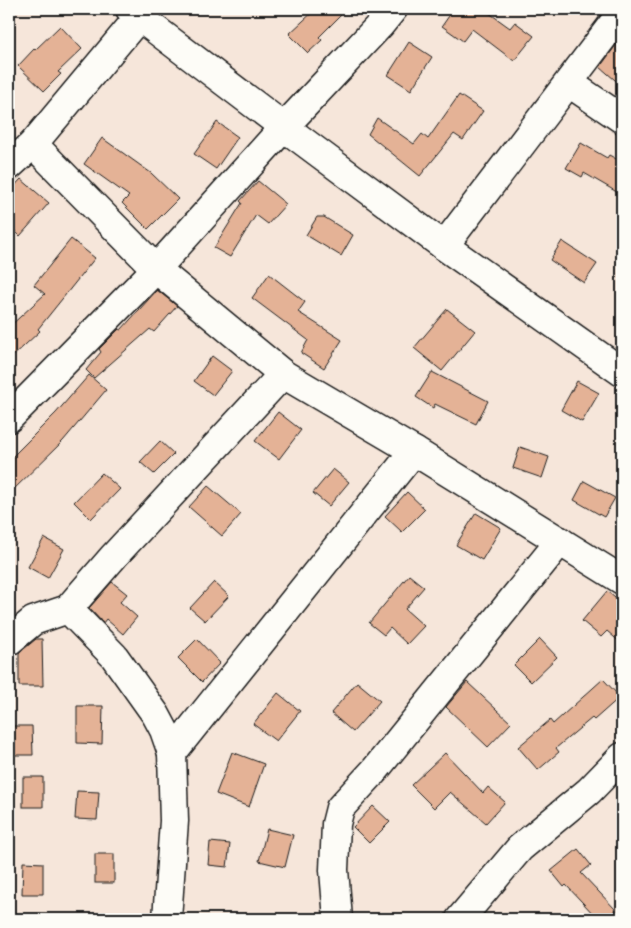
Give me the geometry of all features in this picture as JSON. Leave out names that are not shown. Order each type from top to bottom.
[{"type":"street","points":[[9,418],[156,269],[393,9]]},
{"type":"street","points":[[9,166],[33,144],[139,12],[284,128],[444,246],[622,372]]},
{"type":"street","points":[[444,246],[622,12]]},
{"type":"street","points":[[569,83],[622,119]]},
{"type":"street","points":[[33,144],[156,269],[283,374],[414,451],[622,580]]},
{"type":"street","points":[[9,641],[33,621],[68,609],[114,556],[283,374]]},
{"type":"street","points":[[172,752],[414,451]]},
{"type":"street","points":[[338,919],[334,861],[336,824],[340,808],[375,770],[560,541]]},
{"type":"street","points":[[68,609],[114,656],[156,715],[172,752],[174,821],[167,919]]},
{"type":"street","points":[[460,919],[520,848],[589,791],[622,757]]},
{"type":"building","points":[[316,9],[347,9],[319,37],[322,40],[308,53],[289,34]]},
{"type":"building","points":[[445,9],[486,9],[510,28],[515,22],[534,36],[514,61],[472,29],[463,41],[442,26],[451,13]]},
{"type":"building","points":[[60,26],[82,49],[58,72],[61,74],[44,91],[18,66]]},
{"type":"building","points":[[622,37],[622,86],[600,67]]},
{"type":"building","points":[[409,42],[432,57],[411,90],[388,75]]},
{"type":"building","points":[[459,95],[483,111],[463,140],[454,134],[420,176],[368,134],[377,118],[414,144],[422,134],[428,139]]},
{"type":"building","points":[[217,122],[238,137],[216,169],[194,154]]},
{"type":"building","points":[[102,138],[151,173],[178,199],[148,229],[122,203],[129,196],[84,164]]},
{"type":"building","points":[[581,143],[607,158],[609,155],[622,162],[622,195],[584,173],[582,177],[566,168]]},
{"type":"building","points":[[21,179],[49,203],[20,236],[9,225],[9,192]]},
{"type":"building","points":[[258,181],[286,204],[268,224],[256,215],[230,257],[214,248],[242,203],[240,201]]},
{"type":"building","points":[[317,217],[324,217],[353,235],[341,256],[306,235]]},
{"type":"building","points":[[71,239],[95,258],[38,329],[40,331],[9,360],[9,327],[45,294],[34,285]]},
{"type":"building","points":[[562,241],[597,264],[584,283],[550,260]]},
{"type":"building","points":[[269,274],[305,302],[298,312],[342,340],[324,368],[301,353],[308,340],[252,298]]},
{"type":"building","points":[[157,290],[177,306],[154,332],[150,329],[94,378],[86,370],[101,352],[99,349],[119,329],[121,330]]},
{"type":"building","points":[[447,309],[475,331],[442,371],[414,348]]},
{"type":"building","points":[[212,356],[232,371],[213,395],[194,381]]},
{"type":"building","points":[[432,372],[488,401],[476,424],[435,404],[433,408],[416,397]]},
{"type":"building","points":[[89,375],[106,390],[63,441],[9,494],[9,460],[56,413]]},
{"type":"building","points":[[577,381],[599,393],[582,422],[561,410]]},
{"type":"building","points":[[278,412],[301,430],[279,459],[255,441]]},
{"type":"building","points":[[160,441],[174,454],[154,474],[140,462]]},
{"type":"building","points":[[520,447],[549,457],[542,478],[513,468]]},
{"type":"building","points":[[333,469],[349,482],[329,506],[313,493]]},
{"type":"building","points":[[102,473],[120,489],[91,519],[74,502]]},
{"type":"building","points":[[584,481],[615,498],[604,517],[574,500]]},
{"type":"building","points":[[208,486],[241,514],[222,536],[189,507]]},
{"type":"building","points":[[407,492],[425,509],[402,532],[385,516]]},
{"type":"building","points":[[476,513],[501,528],[482,560],[456,545]]},
{"type":"building","points":[[44,538],[64,549],[48,578],[28,567]]},
{"type":"building","points":[[409,575],[424,587],[405,609],[424,626],[407,644],[390,628],[384,635],[369,623]]},
{"type":"building","points":[[112,582],[127,594],[120,602],[137,617],[123,634],[106,619],[103,623],[89,608]]},
{"type":"building","points":[[214,582],[229,596],[205,621],[190,608]]},
{"type":"building","points":[[607,591],[622,604],[622,644],[607,631],[601,637],[582,621]]},
{"type":"building","points":[[36,639],[42,639],[43,686],[19,686],[19,653]]},
{"type":"building","points":[[197,639],[220,663],[202,682],[178,658]]},
{"type":"building","points":[[540,639],[557,657],[531,682],[514,665]]},
{"type":"building","points":[[603,679],[620,697],[594,720],[592,718],[556,748],[559,752],[538,770],[518,747],[550,720],[553,724]]},
{"type":"building","points":[[357,682],[380,701],[353,732],[331,713]]},
{"type":"building","points":[[467,682],[511,723],[488,747],[446,707]]},
{"type":"building","points":[[278,693],[300,711],[276,741],[253,724]]},
{"type":"building","points":[[77,706],[103,706],[102,744],[77,743]]},
{"type":"building","points":[[12,726],[32,726],[33,755],[12,755]]},
{"type":"building","points":[[232,752],[264,764],[249,807],[216,794]]},
{"type":"building","points":[[445,753],[483,793],[488,787],[505,802],[486,823],[450,792],[434,808],[411,785]]},
{"type":"building","points":[[23,777],[43,777],[43,807],[23,807]]},
{"type":"building","points":[[77,791],[99,792],[97,820],[75,819]]},
{"type":"building","points":[[373,806],[390,822],[369,843],[353,827]]},
{"type":"building","points":[[267,829],[293,835],[285,867],[259,861]]},
{"type":"building","points":[[210,842],[230,844],[227,867],[208,865]]},
{"type":"building","points":[[578,849],[591,865],[581,873],[616,910],[607,919],[598,919],[566,885],[564,887],[551,871]]},
{"type":"building","points":[[95,854],[114,854],[114,883],[95,883]]},
{"type":"building","points":[[23,862],[43,863],[43,894],[22,894]]}]
